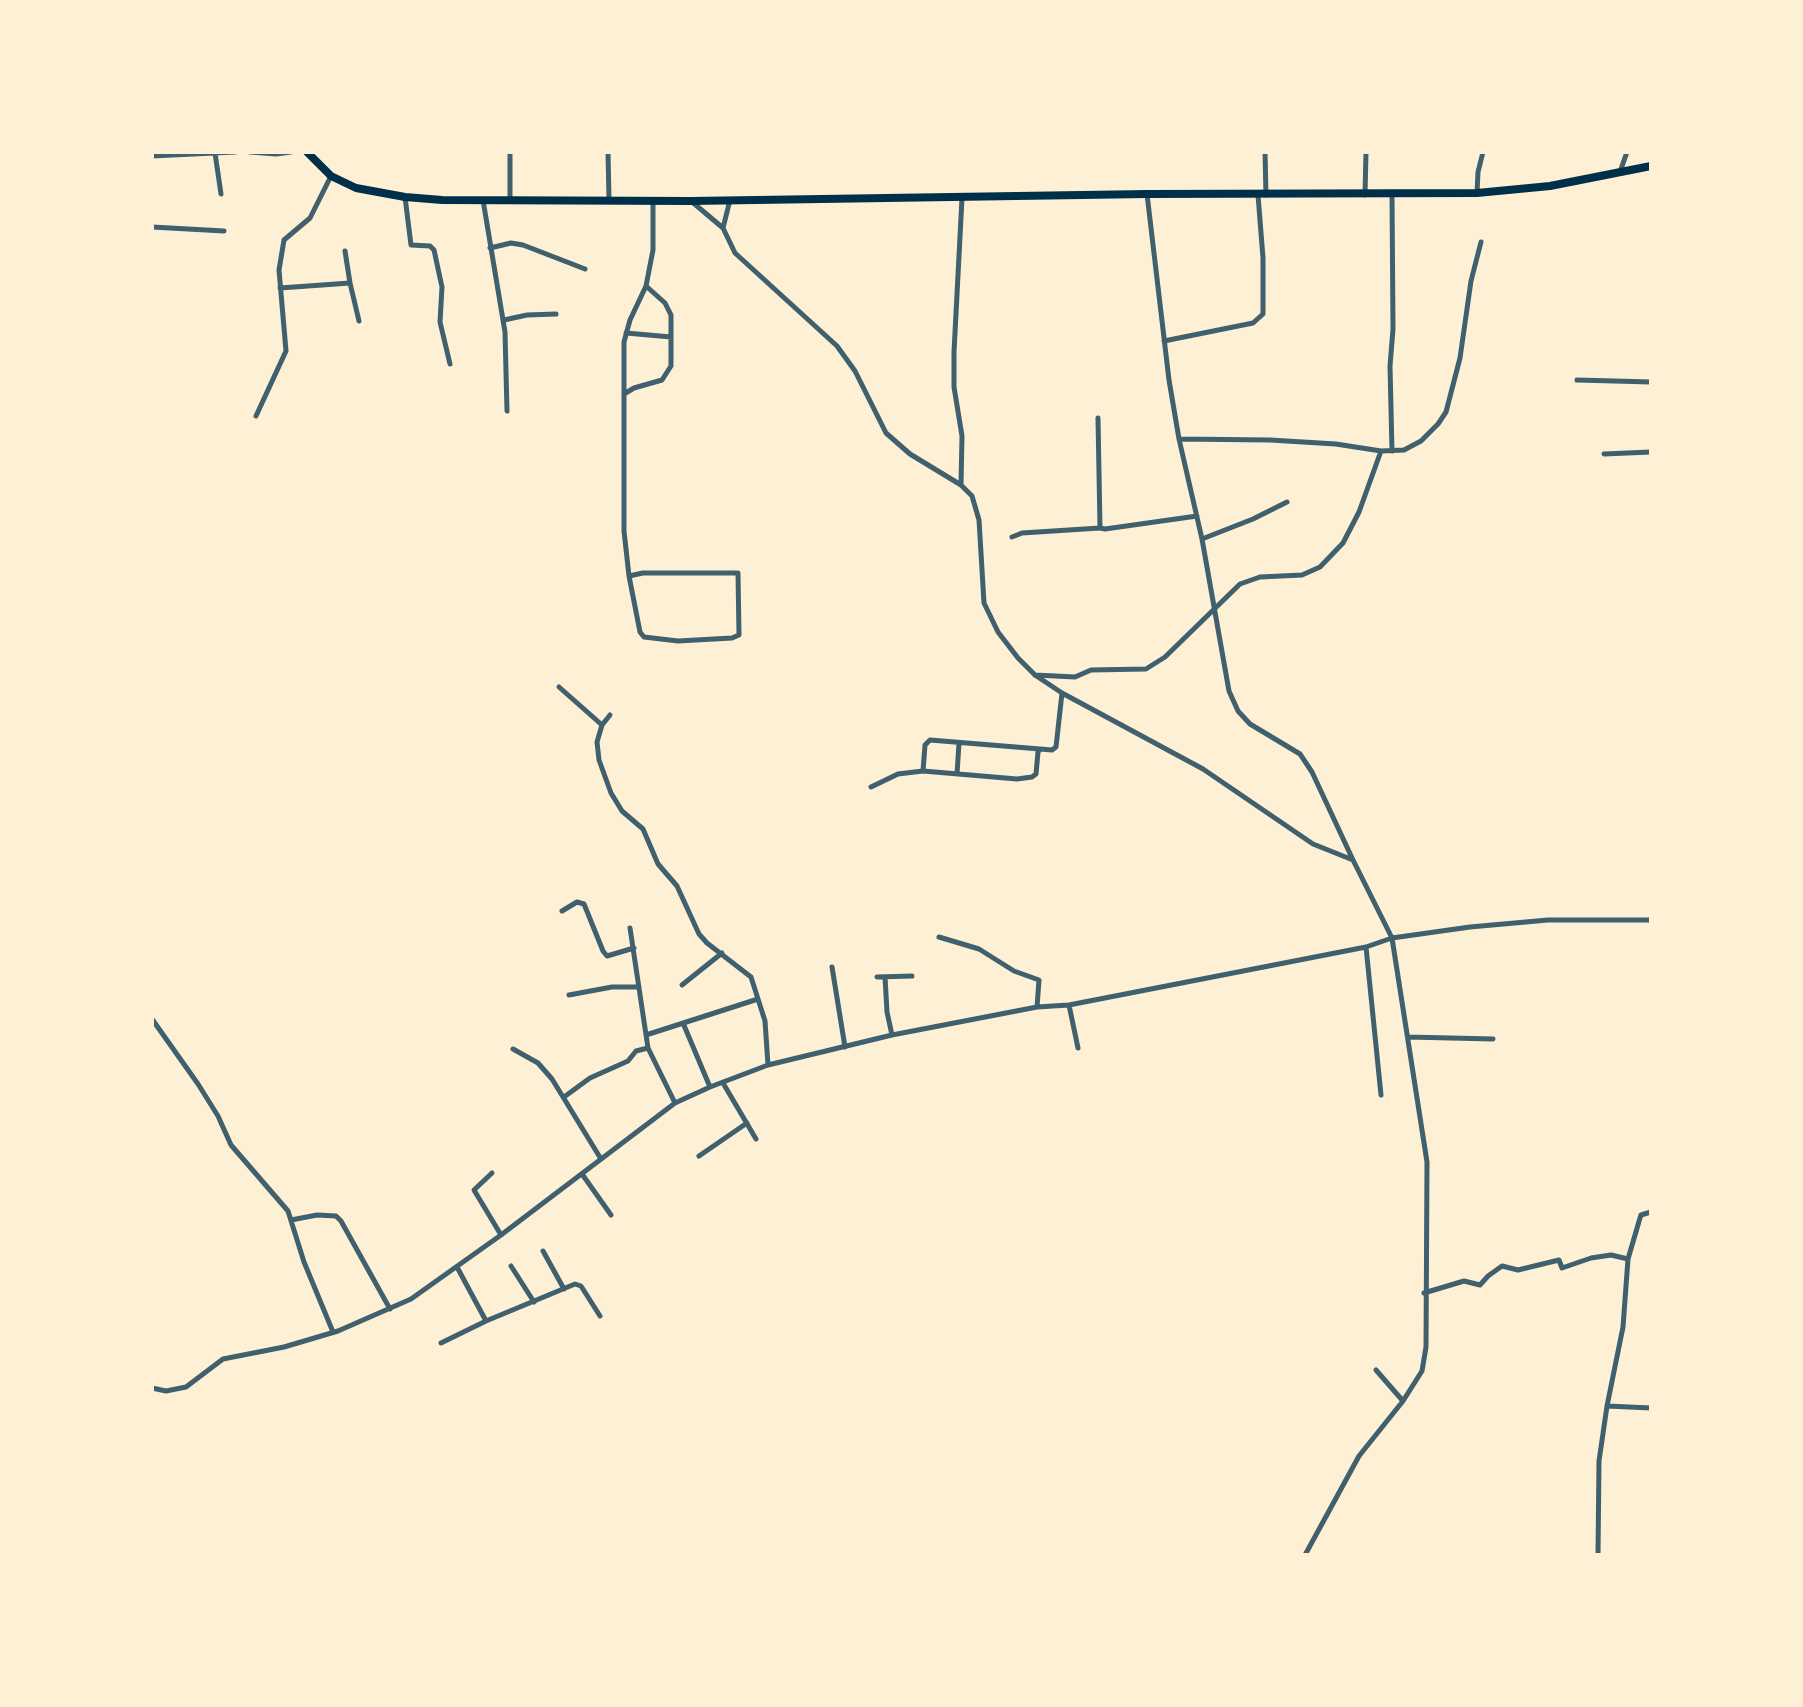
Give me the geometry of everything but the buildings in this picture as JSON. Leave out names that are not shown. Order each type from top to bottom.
[{"type":"highway","points":[[307,152],[331,176],[356,188],[405,197],[442,200],[730,201],[1147,194],[1477,194],[1550,186],[1651,166]]},
{"type":"street","points":[[152,156],[235,152]]},
{"type":"street","points":[[250,152],[291,152]]},
{"type":"street","points":[[510,152],[510,200]]},
{"type":"street","points":[[608,152],[609,200]]},
{"type":"street","points":[[1164,341],[1253,323],[1263,314],[1262,195],[1265,152]]},
{"type":"street","points":[[1365,195],[1366,152]]},
{"type":"street","points":[[1477,194],[1478,172],[1483,152]]},
{"type":"street","points":[[1620,172],[1627,152]]},
{"type":"street","points":[[215,153],[220,194]]},
{"type":"street","points":[[257,416],[286,351],[279,262],[284,240],[310,218],[331,176]]},
{"type":"street","points":[[1147,194],[1164,341],[1179,439],[1202,539],[1229,691],[1238,711],[1250,724],[1300,754],[1312,772],[1392,938],[1427,1162],[1424,1293],[1426,1347],[1422,1371],[1403,1401],[1359,1456],[1305,1555]]},
{"type":"street","points":[[1392,195],[1392,451]]},
{"type":"street","points":[[405,197],[411,245],[430,246],[434,250],[442,287],[440,321],[450,364]]},
{"type":"street","points":[[961,485],[962,436],[954,387],[962,198]]},
{"type":"street","points":[[483,200],[504,320],[507,411]]},
{"type":"street","points":[[629,576],[643,573],[738,573],[739,635],[732,638],[678,641],[644,637],[640,632],[629,576],[624,531],[624,394],[626,333],[646,286],[653,250],[653,200]]},
{"type":"street","points":[[691,201],[723,228],[735,253],[837,346],[855,371],[886,433],[910,454],[961,485],[972,496],[979,520],[984,603],[999,632],[1018,658],[1062,693],[1203,769],[1313,844],[1353,860]]},
{"type":"street","points":[[723,228],[730,201]]},
{"type":"street","points":[[152,228],[224,231]]},
{"type":"street","points":[[1179,439],[1296,441],[1381,451],[1404,450],[1421,441],[1446,412],[1460,358],[1471,281],[1481,242]]},
{"type":"street","points":[[490,248],[511,243],[523,244],[585,269]]},
{"type":"street","points":[[345,251],[359,321]]},
{"type":"street","points":[[281,288],[350,283]]},
{"type":"street","points":[[624,394],[634,388],[662,380],[671,366],[669,309],[646,286]]},
{"type":"street","points":[[504,320],[527,315],[556,314]]},
{"type":"street","points":[[626,333],[671,337]]},
{"type":"street","points":[[1577,380],[1651,382]]},
{"type":"street","points":[[1098,418],[1100,528]]},
{"type":"street","points":[[1035,674],[1075,677],[1091,670],[1146,669],[1165,657],[1215,607],[1247,580],[1302,575],[1320,567],[1343,543],[1359,512],[1381,451]]},
{"type":"street","points":[[1604,454],[1651,452]]},
{"type":"street","points":[[1202,539],[1287,502]]},
{"type":"street","points":[[1012,537],[1022,533],[1117,528],[1197,516]]},
{"type":"street","points":[[559,687],[602,725]]},
{"type":"street","points":[[923,771],[928,742],[1052,750],[1056,747],[1062,693]]},
{"type":"street","points":[[610,715],[602,725],[597,752],[614,800],[643,829],[657,864],[677,886],[699,934],[748,972],[765,1021],[768,1065]]},
{"type":"street","points":[[957,774],[959,743]]},
{"type":"street","points":[[871,787],[898,774],[923,771],[1027,779],[1035,774],[1040,749]]},
{"type":"street","points":[[562,911],[577,902],[584,904],[607,956],[634,948]]},
{"type":"street","points":[[152,1388],[178,1390],[187,1387],[223,1359],[284,1347],[334,1332],[411,1298],[501,1235],[675,1103],[768,1065],[892,1035],[1038,1007],[1069,1005],[1366,947],[1392,938],[1548,920],[1651,920]]},
{"type":"street","points":[[630,928],[648,1048],[675,1103]]},
{"type":"street","points":[[939,937],[984,951],[1014,971],[1039,980],[1038,1007]]},
{"type":"street","points":[[1366,947],[1381,1095]]},
{"type":"street","points":[[682,985],[722,953]]},
{"type":"street","points":[[832,967],[845,1047]]},
{"type":"street","points":[[877,978],[912,976]]},
{"type":"street","points":[[885,977],[887,1012],[892,1035]]},
{"type":"street","points":[[569,995],[612,987],[639,987]]},
{"type":"street","points":[[646,1035],[758,999]]},
{"type":"street","points":[[1069,1005],[1078,1048]]},
{"type":"street","points":[[152,1019],[198,1084],[218,1116],[231,1144],[285,1207],[304,1262],[334,1332]]},
{"type":"street","points":[[683,1023],[710,1087]]},
{"type":"street","points":[[1408,1037],[1493,1039]]},
{"type":"street","points":[[564,1097],[590,1078],[628,1061],[636,1052],[648,1048]]},
{"type":"street","points":[[513,1049],[538,1063],[564,1097],[601,1159]]},
{"type":"street","points":[[723,1083],[756,1139]]},
{"type":"street","points":[[699,1156],[747,1123]]},
{"type":"street","points":[[492,1173],[474,1189],[501,1235]]},
{"type":"street","points":[[582,1174],[611,1215]]},
{"type":"street","points":[[1598,1555],[1599,1461],[1623,1327],[1628,1259],[1640,1218],[1651,1212]]},
{"type":"street","points":[[291,1220],[317,1214],[336,1216],[390,1309]]},
{"type":"street","points":[[543,1251],[564,1289]]},
{"type":"street","points":[[1424,1293],[1464,1281],[1480,1285],[1502,1266],[1518,1270],[1559,1260],[1562,1268],[1591,1258],[1611,1255],[1628,1259]]},
{"type":"street","points":[[512,1266],[534,1303]]},
{"type":"street","points":[[457,1267],[486,1321]]},
{"type":"street","points":[[441,1343],[486,1321],[578,1284],[600,1316]]},
{"type":"street","points":[[1376,1370],[1403,1401]]},
{"type":"street","points":[[1607,1406],[1651,1408]]}]
